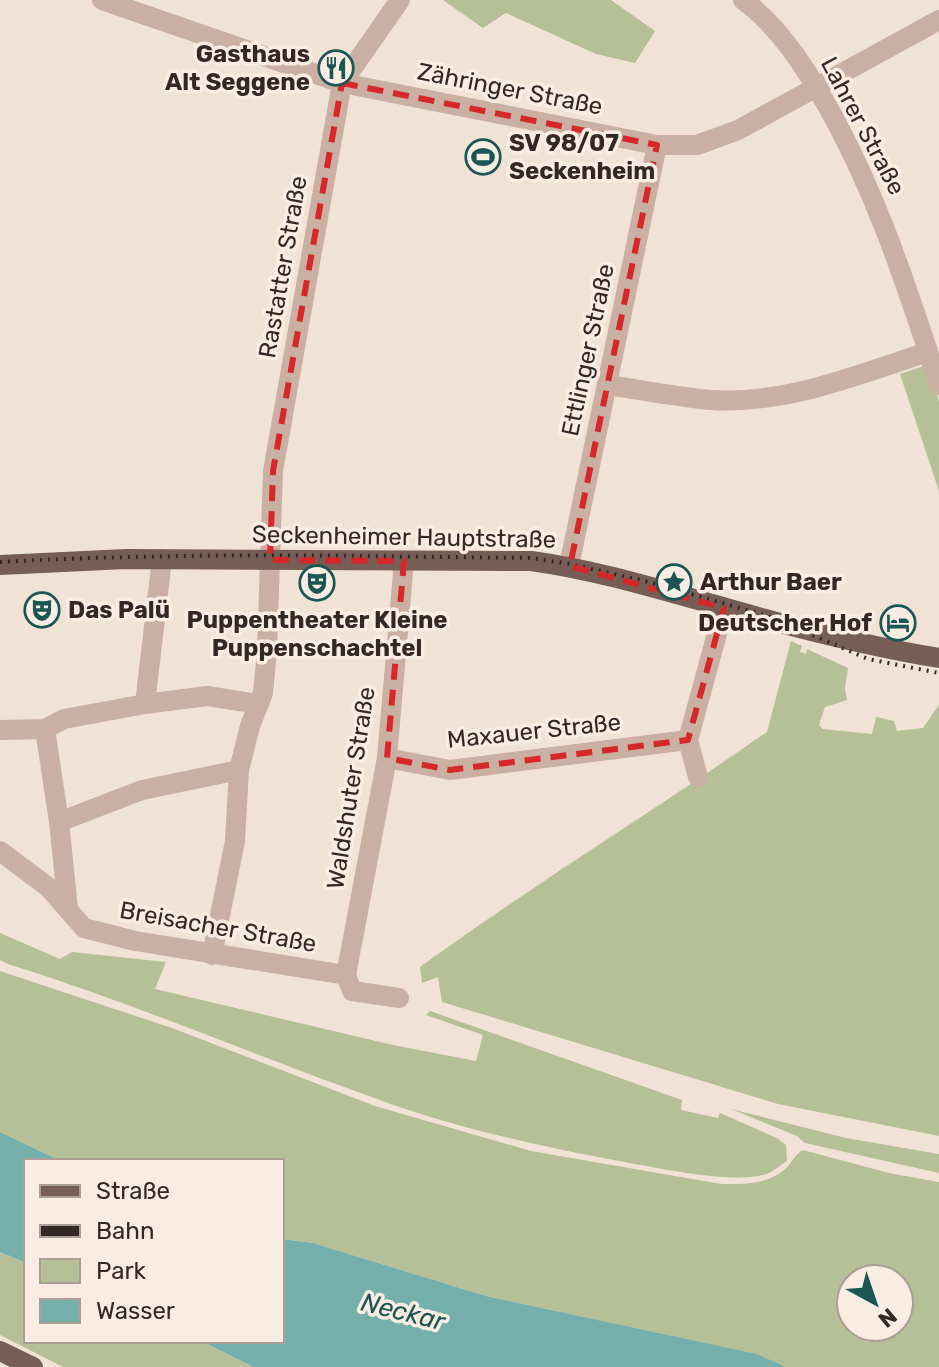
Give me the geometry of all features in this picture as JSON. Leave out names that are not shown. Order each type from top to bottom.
[{"type":"main road","name":"Seckenheimer Hauptstraße","points":[[0,565],[162,559],[531,561],[569,566],[823,635],[939,658]]},
{"type":"main road","points":[[0,1351],[33,1367]]},
{"type":"street","name":"Zähringer Straße","points":[[102,0],[342,83],[657,145],[697,145],[738,130],[939,20]]},
{"type":"street","name":"Rastatter Straße","points":[[212,955],[235,841],[239,770],[263,693],[273,471],[342,83],[400,0]]},
{"type":"street","name":"Lahrer Straße","points":[[743,0],[758,11],[793,52],[855,156],[876,204],[939,385]]},
{"type":"street","name":"Ettlinger Straße","points":[[569,566],[657,145]]},
{"type":"street","points":[[607,385],[713,400],[752,398],[817,388],[928,352]]},
{"type":"street","points":[[145,704],[162,559]]},
{"type":"street","name":"Waldshuter Straße","points":[[346,975],[387,758],[404,561]]},
{"type":"street","points":[[698,777],[688,740],[724,608]]},
{"type":"street","points":[[0,730],[45,729],[64,719],[207,696],[259,704]]},
{"type":"street","points":[[45,729],[68,908]]},
{"type":"street","name":"Maxauer Straße","points":[[387,758],[450,770],[688,740]]},
{"type":"street","points":[[59,822],[142,790],[239,770]]},
{"type":"street","name":"Breisacher Straße","points":[[0,851],[48,887],[84,928],[212,955],[346,975],[352,991],[399,998]]},
{"type":"highlighted area","points":[[342,83],[657,145],[570,566],[724,608],[688,740],[450,770],[387,758],[404,561],[270,560],[273,471]]},
{"type":"green space","points":[[443,0],[611,0],[655,31],[635,63],[596,54],[506,13],[483,28]]},
{"type":"green space","points":[[927,365],[939,401],[939,491],[900,374]]},
{"type":"green space","points":[[791,641],[802,646],[800,652],[806,654],[807,649],[848,668],[847,700],[825,707],[819,725],[823,729],[872,734],[876,717],[894,721],[897,731],[923,728],[939,705],[939,1136],[778,1104],[442,1002],[438,977],[422,983],[420,967],[767,732]]},
{"type":"green space","points":[[0,933],[60,959],[72,952],[166,962],[155,989],[393,1045],[476,1061],[483,1035],[426,1015],[430,1011],[682,1100],[681,1110],[718,1118],[720,1113],[777,1138],[786,1145],[787,1161],[767,1174],[754,1177],[702,1175],[570,1151],[441,1120],[8,964],[0,960]]},
{"type":"green space","points":[[0,971],[172,1028],[375,1106],[531,1151],[729,1184],[770,1178],[785,1169],[803,1150],[889,1173],[939,1182],[939,1367],[786,1367],[756,1354],[486,1296],[313,1243],[284,1239],[284,1159],[57,1159],[0,1132]]},
{"type":"green space","points":[[731,1109],[846,1138],[939,1154],[939,1173],[805,1143],[797,1136]]},
{"type":"green space","points":[[0,1252],[24,1262],[24,1343],[205,1343],[253,1367],[63,1367],[0,1335]]},
{"type":"water","points":[[0,1132],[57,1159],[24,1159],[24,1262],[0,1252]]},
{"type":"water","name":"Neckar","points":[[284,1239],[313,1243],[486,1296],[757,1354],[786,1367],[253,1367],[205,1343],[284,1343]]},
{"type":"railway","points":[[0,562],[199,556],[532,558],[649,582],[771,617],[868,659],[939,673]]},
{"type":"place","name":"Gasthaus Alt Seggene","points":[[336,68]]},
{"type":"place","name":"SV 98/07 Seckenheim","points":[[483,157]]},
{"type":"place","name":"Arthur Baer","points":[[674,582]]},
{"type":"place","name":"Puppentheater Kleine Puppenschachtel","points":[[317,583]]},
{"type":"place","name":"Das Palü","points":[[42,610]]},
{"type":"place","name":"Deutscher Hof","points":[[898,623]]}]
